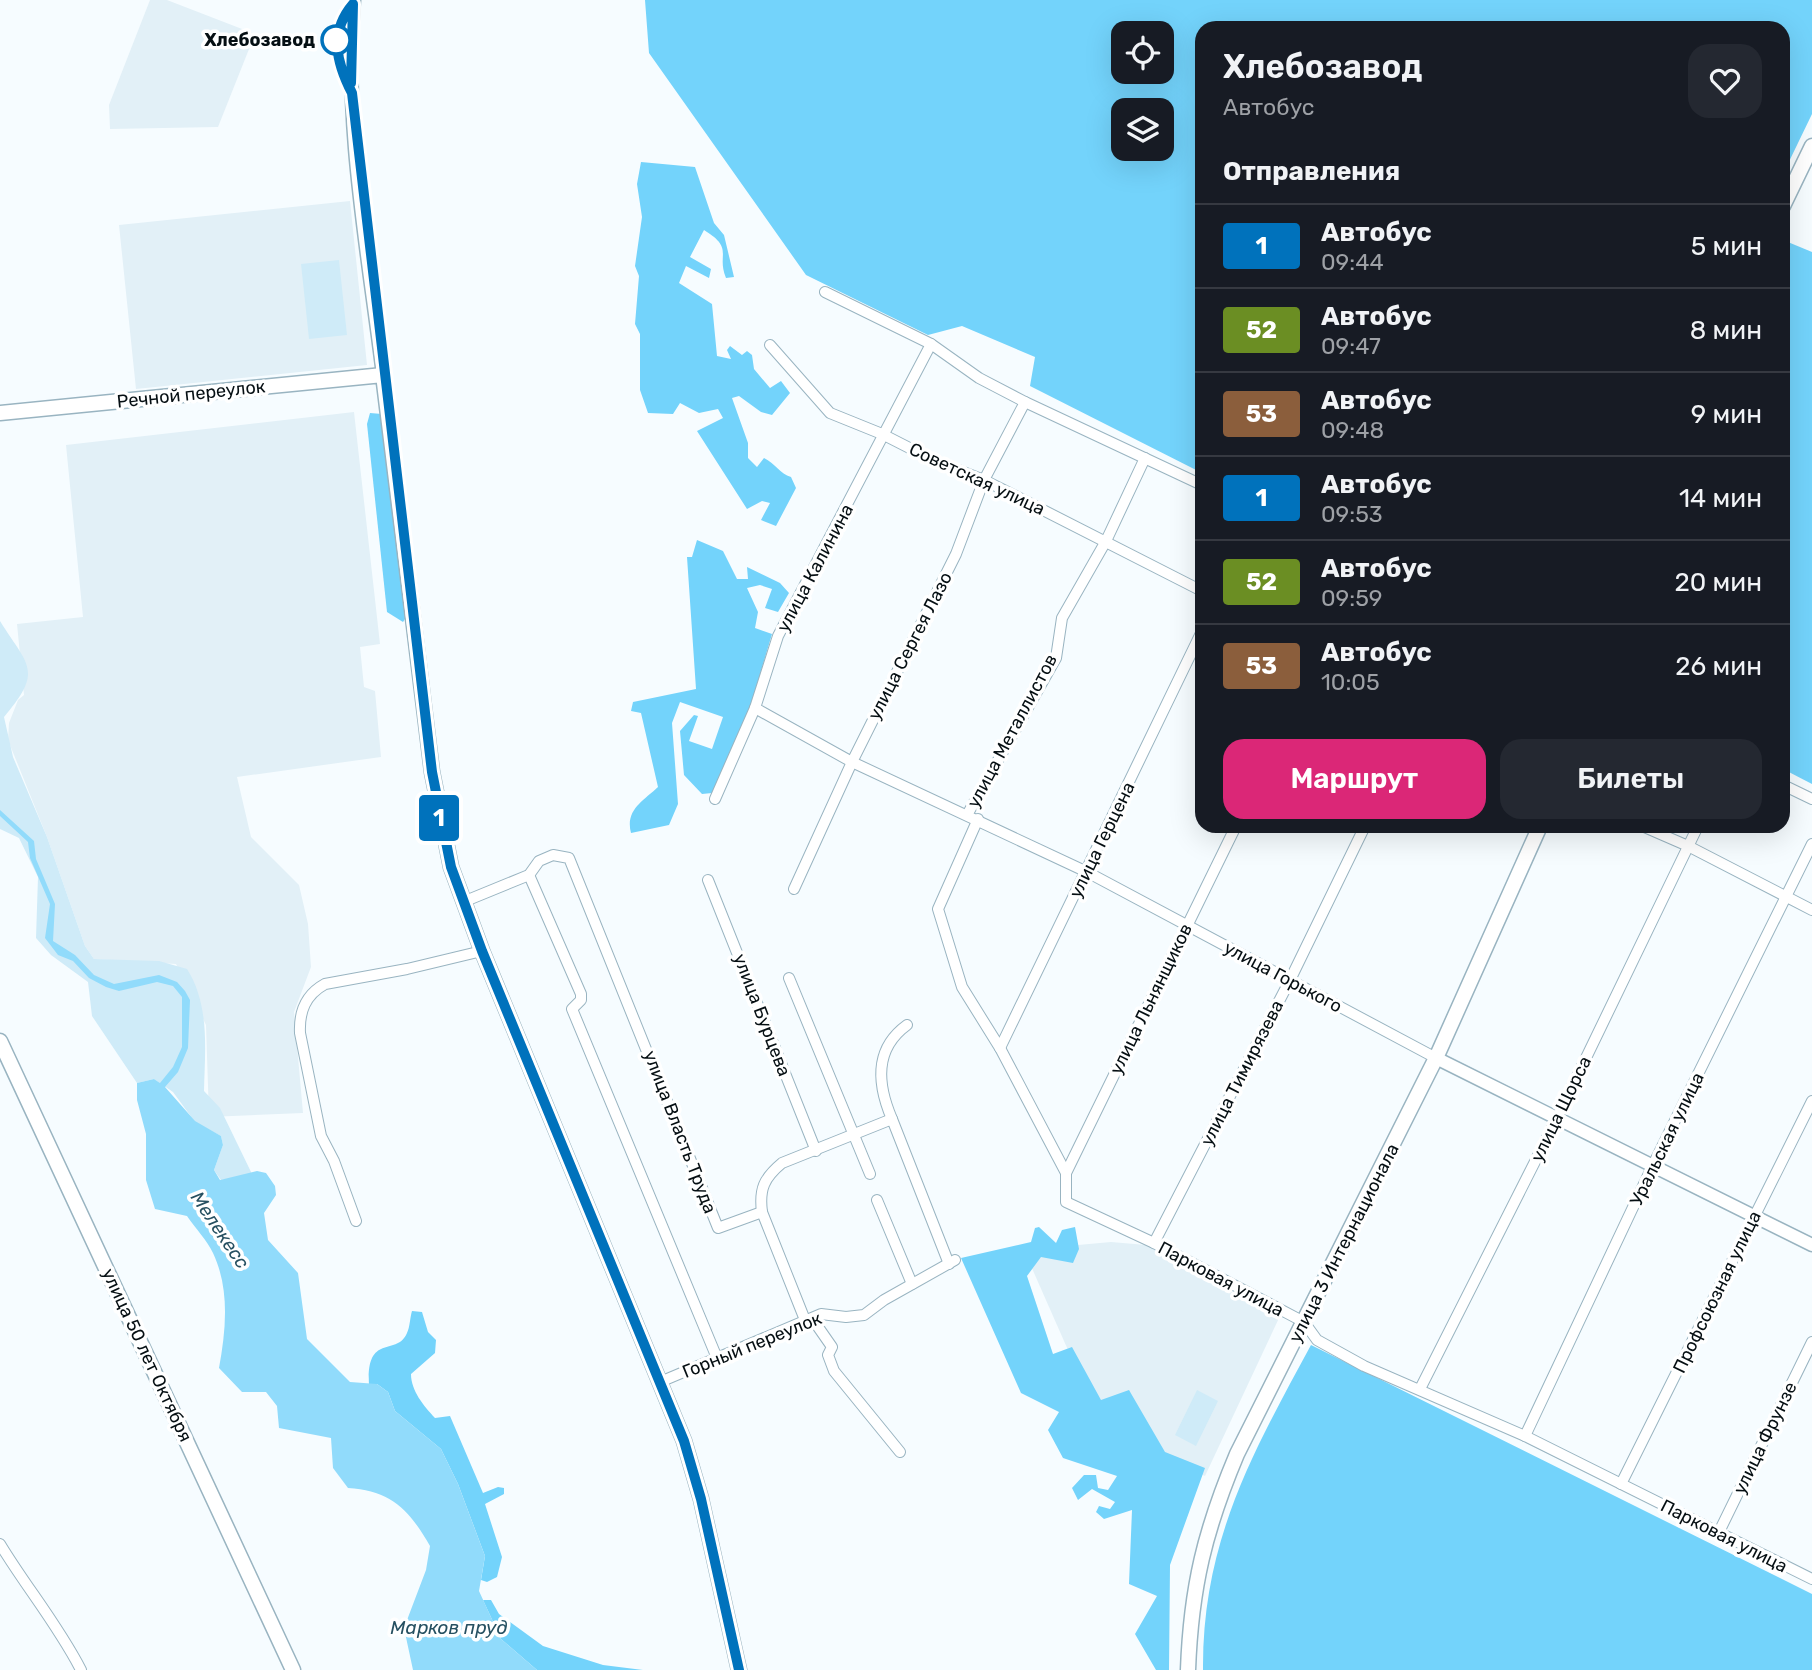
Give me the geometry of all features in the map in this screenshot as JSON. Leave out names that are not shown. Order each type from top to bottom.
[{"type":"main road","points":[[1790,192],[1812,146]]},
{"type":"main road","name":"Речной переулок","points":[[0,413],[383,375]]},
{"type":"main road","points":[[383,375],[440,822],[463,902],[482,951],[684,1441],[701,1499],[739,1670]]},
{"type":"main road","name":"улица 3 Интернационала","points":[[1188,1670],[1190,1622],[1198,1565],[1213,1510],[1237,1454],[1436,1058],[1537,833]]},
{"type":"main road","name":"улица 50 лет Октября","points":[[0,1041],[293,1670]]},
{"type":"street","points":[[354,0],[351,50],[355,136],[383,375]]},
{"type":"street","points":[[825,292],[931,344],[979,378],[1195,482]]},
{"type":"street","name":"улица Калинина","points":[[715,799],[755,708],[778,636],[833,537],[882,434],[931,344]]},
{"type":"street","name":"Советская улица","points":[[770,345],[830,413],[984,480],[1195,587]]},
{"type":"street","name":"улица Сергея Лазо","points":[[794,889],[852,762],[956,554],[984,480],[1026,402]]},
{"type":"street","name":"улица Металлистов","points":[[967,815],[1056,658],[1062,618],[1106,541],[1145,458]]},
{"type":"street","name":"улица Герцена","points":[[1000,1048],[1195,646]]},
{"type":"street","name":"улица Горького","points":[[755,708],[852,762],[1087,872],[1556,1120],[1812,1245]]},
{"type":"street","points":[[1790,788],[1812,799]]},
{"type":"street","name":"Парковая улица","points":[[978,819],[937,909],[962,987],[1000,1048],[1066,1172],[1066,1202],[1154,1243],[1304,1322],[1317,1340],[1364,1366],[1525,1436],[1812,1579]]},
{"type":"street","name":"улица Льнянщиков","points":[[1066,1172],[1233,833]]},
{"type":"street","name":"улица Тимирязева","points":[[1154,1243],[1290,980],[1362,833]]},
{"type":"street","points":[[1658,833],[1812,910]]},
{"type":"street","name":"улица Щорса","points":[[1420,1389],[1556,1120],[1694,833]]},
{"type":"street","name":"Уральская улица","points":[[1525,1436],[1652,1167],[1812,844]]},
{"type":"street","name":"улица Власть Труда","points":[[529,875],[539,861],[553,855],[569,858],[718,1228],[762,1212]]},
{"type":"street","points":[[463,902],[529,875],[581,994],[581,1000],[572,1009],[717,1358]]},
{"type":"street","name":"улица Бурцева","points":[[708,880],[816,1151]]},
{"type":"street","points":[[356,1221],[334,1161],[321,1136],[300,1033],[300,1017],[304,1004],[314,990],[325,984],[407,969],[482,951]]},
{"type":"street","points":[[789,978],[870,1174]]},
{"type":"street","points":[[900,1452],[834,1371],[828,1355],[832,1347],[816,1324],[806,1320],[762,1212],[761,1189],[769,1174],[782,1163],[892,1119],[882,1088],[881,1060],[893,1035],[907,1025]]},
{"type":"street","name":"Профсоюзная улица","points":[[1621,1484],[1812,1101]]},
{"type":"street","name":"Горный переулок","points":[[660,1382],[821,1314],[846,1317],[864,1315],[952,1262],[892,1119]]},
{"type":"street","points":[[877,1199],[912,1284]]},
{"type":"street","name":"улица Фрунзе","points":[[1718,1534],[1812,1342]]},
{"type":"street","points":[[0,1544],[27,1589],[48,1612],[81,1670]]},
{"type":"shaded area","points":[[150,0],[167,0],[255,34],[218,127],[110,129],[109,105]]},
{"type":"shaded area","points":[[645,0],[1812,0],[1812,114],[1790,160],[1790,21],[1195,21],[1195,469],[1030,386],[1035,357],[962,326],[928,335],[806,275],[649,53]]},
{"type":"shaded area","points":[[641,162],[695,167],[714,223],[724,235],[734,277],[726,278],[722,247],[704,230],[690,257],[711,269],[709,278],[686,266],[679,283],[712,304],[717,356],[731,359],[727,350],[730,346],[742,355],[747,351],[752,355],[754,369],[770,388],[781,381],[790,393],[772,415],[761,412],[739,396],[732,398],[748,443],[748,458],[757,467],[764,458],[768,460],[791,477],[796,488],[776,526],[761,520],[770,503],[762,501],[747,509],[697,431],[723,418],[718,409],[699,413],[680,403],[673,414],[648,413],[640,390],[640,334],[635,324],[639,276],[635,266],[642,217],[637,184]]},
{"type":"shaded area","points":[[350,201],[367,365],[136,389],[119,225]]},
{"type":"shaded area","points":[[1790,243],[1812,252],[1812,784],[1790,773]]},
{"type":"shaded area","points":[[339,260],[347,335],[309,339],[301,264]]},
{"type":"shaded area","points":[[354,412],[380,644],[360,647],[364,687],[375,691],[381,757],[237,777],[251,837],[299,885],[308,924],[311,967],[294,1012],[303,1113],[209,1117],[206,1025],[176,964],[94,959],[85,946],[47,837],[8,740],[9,723],[18,700],[24,695],[17,624],[83,617],[66,445]]},
{"type":"shaded area","points":[[370,413],[382,414],[407,616],[403,622],[387,612],[367,424]]},
{"type":"shaded area","points":[[697,540],[723,551],[737,579],[748,579],[747,567],[780,583],[789,593],[778,612],[765,608],[772,589],[760,585],[747,588],[758,612],[755,628],[772,634],[750,708],[712,793],[702,794],[684,775],[680,731],[694,715],[698,716],[689,741],[712,749],[723,717],[680,702],[672,723],[678,804],[669,825],[631,833],[633,812],[658,787],[641,713],[631,711],[633,702],[696,689],[687,557],[692,557]]},
{"type":"shaded area","points":[[0,621],[28,668],[24,688],[4,717],[13,757],[47,837],[85,946],[94,959],[159,961],[187,969],[203,1013],[204,1091],[220,1108],[252,1174],[221,1180],[214,1170],[223,1145],[221,1136],[195,1122],[173,1092],[154,1079],[137,1083],[92,1016],[88,982],[51,955],[36,938],[38,877],[19,838],[0,829]]},
{"type":"shaded area","points":[[1039,1227],[1056,1243],[1062,1230],[1075,1227],[1079,1249],[1073,1263],[1041,1257],[1027,1276],[1053,1354],[1072,1347],[1101,1400],[1129,1390],[1165,1452],[1205,1468],[1170,1565],[1169,1670],[1156,1670],[1135,1634],[1157,1596],[1129,1584],[1132,1510],[1104,1519],[1096,1512],[1099,1506],[1110,1509],[1115,1502],[1092,1489],[1078,1500],[1072,1488],[1084,1475],[1096,1475],[1098,1488],[1108,1490],[1117,1476],[1063,1458],[1048,1430],[1059,1412],[1021,1393],[961,1258],[1031,1242],[1035,1228]]},
{"type":"shaded area","points":[[1111,1242],[1146,1245],[1279,1318],[1205,1476],[1158,1455],[1094,1409],[1027,1257],[1056,1247]]},
{"type":"shaded area","points":[[412,1311],[422,1312],[428,1332],[436,1340],[435,1353],[411,1374],[416,1392],[435,1418],[450,1416],[483,1493],[498,1487],[504,1488],[504,1494],[485,1504],[502,1557],[497,1577],[487,1582],[481,1580],[485,1556],[458,1484],[441,1449],[395,1411],[388,1392],[377,1384],[369,1385],[372,1358],[383,1348],[402,1340],[408,1331]]},
{"type":"shaded area","points":[[1311,1345],[1812,1594],[1812,1670],[1203,1670],[1205,1624],[1211,1581],[1234,1500],[1269,1424]]},
{"type":"shaded area","points":[[1197,1390],[1218,1401],[1196,1446],[1175,1435]]},
{"type":"shaded area","points":[[483,1600],[491,1600],[499,1614],[543,1646],[603,1665],[643,1670],[537,1670],[501,1639]]},
{"type":"water","name":"Марков пруд","points":[[0,810],[34,841],[36,859],[55,904],[53,941],[75,955],[94,975],[114,984],[159,975],[177,982],[185,991],[190,1000],[188,1048],[178,1072],[165,1087],[195,1121],[221,1136],[223,1145],[214,1170],[220,1180],[257,1171],[266,1173],[275,1186],[276,1195],[264,1213],[268,1240],[298,1273],[307,1339],[350,1382],[377,1384],[388,1392],[395,1411],[441,1449],[458,1484],[485,1556],[479,1591],[501,1639],[537,1670],[413,1670],[404,1628],[426,1570],[430,1546],[415,1522],[388,1498],[348,1488],[333,1468],[331,1438],[279,1428],[277,1406],[266,1392],[242,1392],[219,1368],[225,1310],[218,1267],[210,1248],[187,1216],[155,1209],[146,1180],[146,1134],[137,1100],[137,1083],[154,1079],[160,1083],[173,1067],[182,1047],[182,997],[173,986],[157,982],[119,991],[106,987],[89,978],[73,961],[58,955],[45,938],[50,904],[30,858],[28,842],[0,816]]},
{"type":"bus line","name":"1","points":[[351,83],[353,4],[340,22],[336,40],[344,78],[352,93],[383,375],[432,772],[451,867],[470,921],[684,1441],[701,1499],[739,1670]]},
{"type":"place","name":"Хлебозавод","points":[[336,40]]},
{"type":"water label","name":"Мелекесс","points":[[220,1230]]}]
